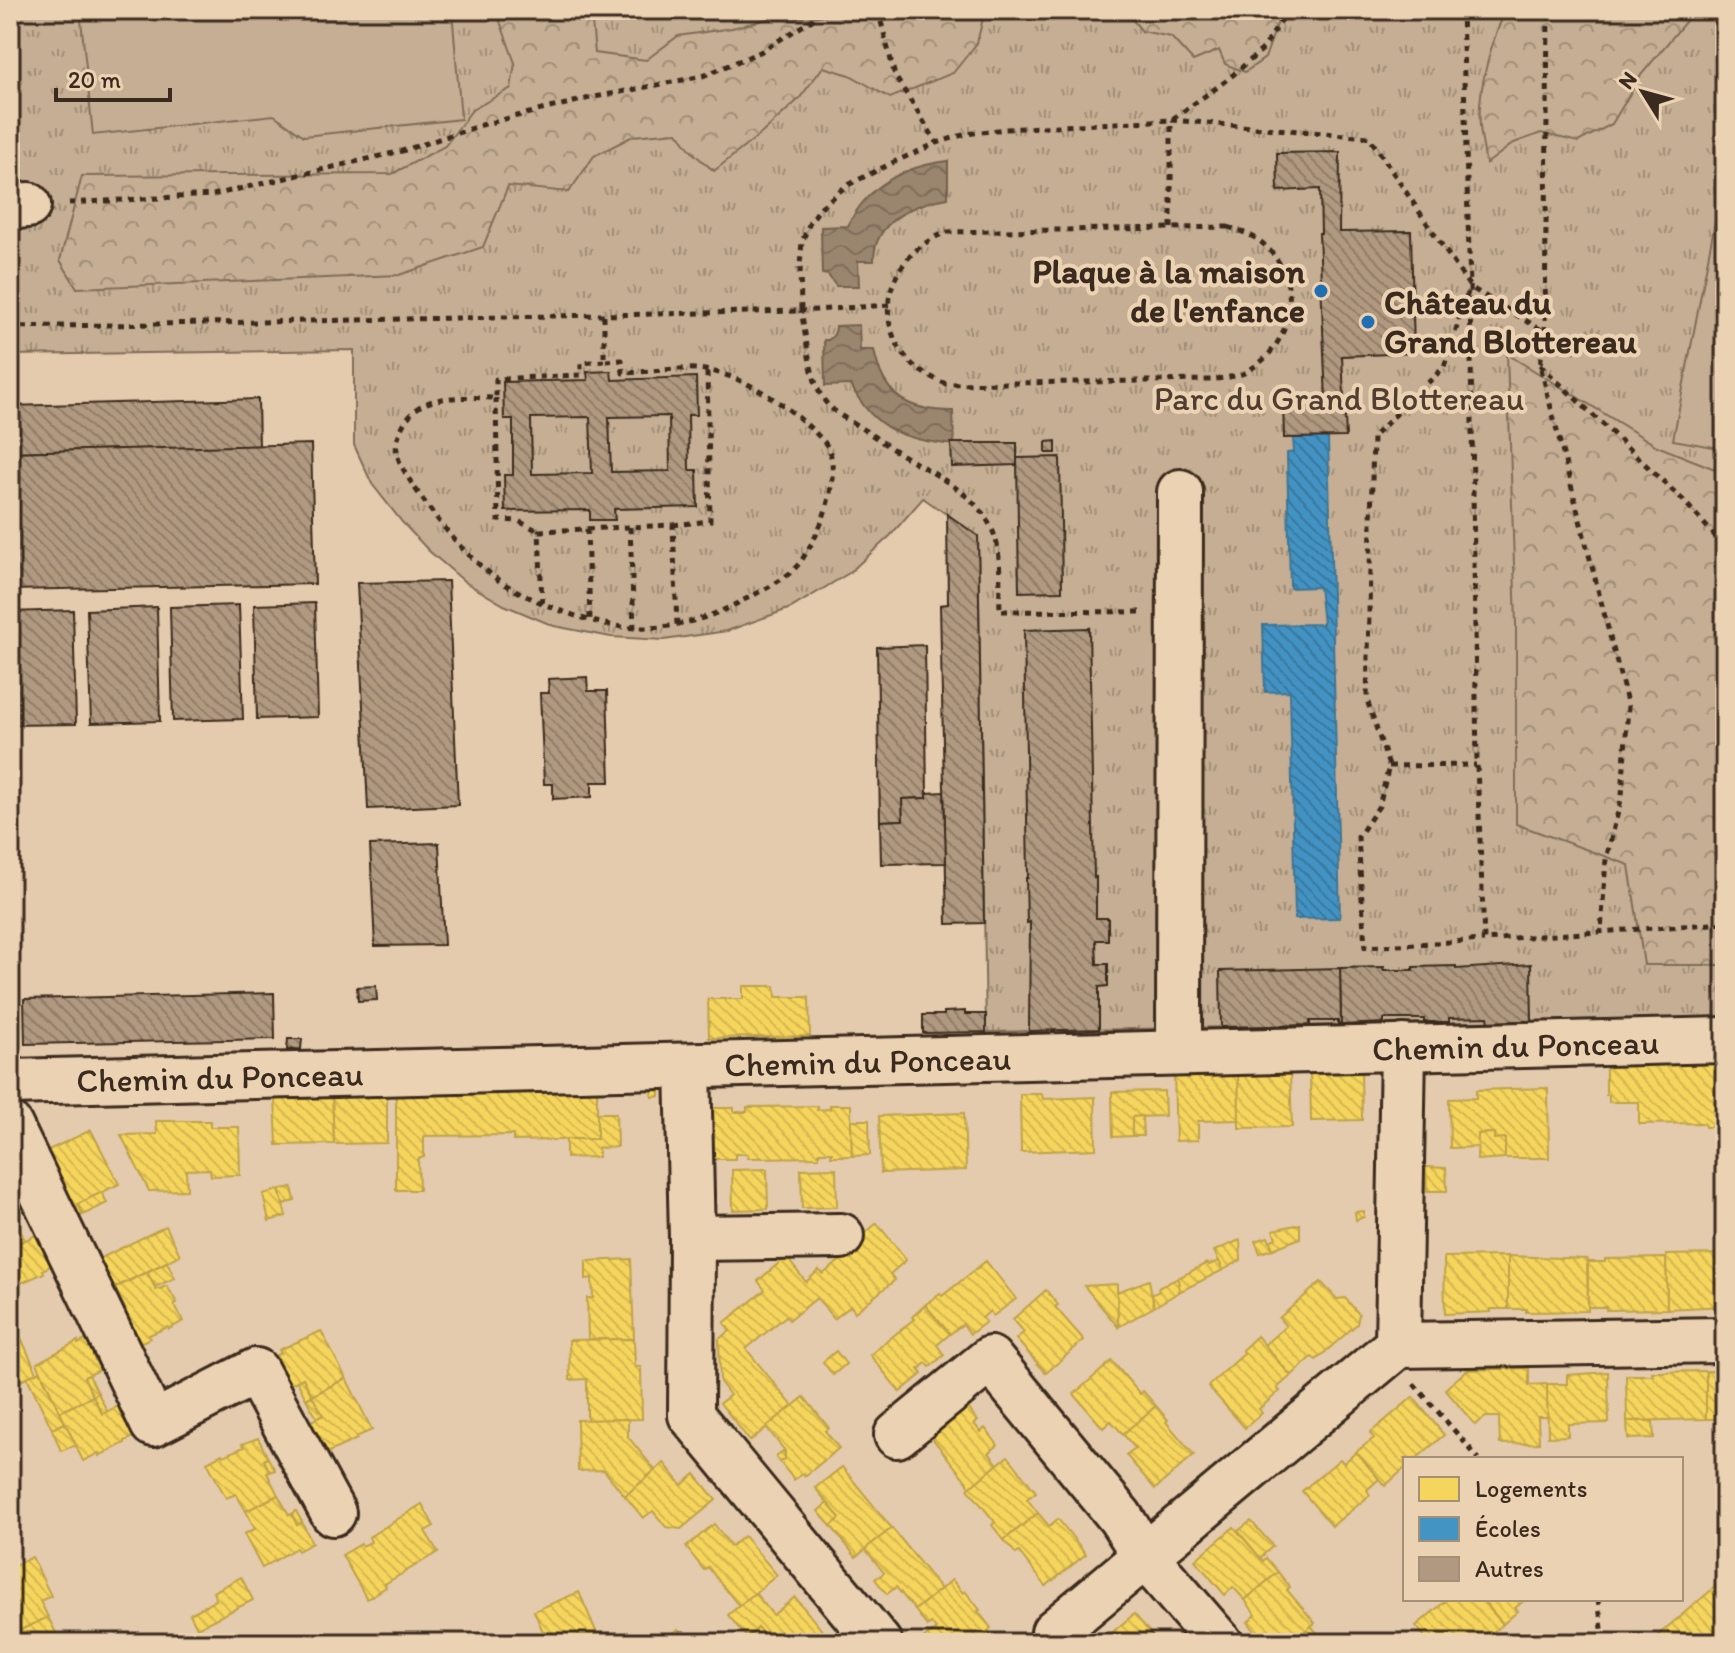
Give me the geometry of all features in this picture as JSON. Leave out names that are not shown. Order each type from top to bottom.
[{"type":"street","points":[[1179,1053],[1180,492]]},
{"type":"street","name":"Chemin du Ponceau","points":[[10,1082],[1725,1040]]},
{"type":"street","points":[[1398,1345],[1403,1047]]},
{"type":"street","points":[[688,1066],[692,1238],[691,1415],[879,1643]]},
{"type":"street","points":[[10,1126],[153,1424],[256,1371],[333,1513]]},
{"type":"street","points":[[692,1238],[841,1236]]},
{"type":"street","points":[[1046,1638],[1398,1345],[1725,1340]]},
{"type":"street","points":[[897,1435],[990,1359],[1120,1517],[1145,1556],[1220,1643]]},
{"type":"path","points":[[19,206],[213,195],[402,151],[485,124],[703,76],[760,52],[812,20],[817,10]]},
{"type":"path","points":[[878,10],[895,76],[937,143]]},
{"type":"path","points":[[1171,120],[1226,81],[1263,49],[1288,10]]},
{"type":"path","points":[[1462,10],[1470,287],[1477,765],[1484,940]]},
{"type":"path","points":[[1548,10],[1545,332],[1540,365],[1628,706],[1622,796],[1606,859],[1601,932]]},
{"type":"path","points":[[1171,120],[1171,228]]},
{"type":"path","points":[[1181,613],[1000,611],[995,538],[986,518],[959,490],[931,470],[900,454],[824,401],[816,385],[801,311],[802,242],[810,222],[821,207],[846,186],[937,143],[966,134],[1005,129],[1171,120],[1369,137],[1470,287],[1545,332]]},
{"type":"path","points":[[1228,227],[1261,243],[1277,261],[1290,296],[1289,313],[1281,338],[1269,355],[1247,372],[1211,380],[946,384],[919,370],[898,347],[889,305],[902,264],[916,249],[947,232],[1228,227]]},
{"type":"path","points":[[1470,287],[1444,367],[1373,437],[1367,700],[1389,766],[1379,806],[1358,837],[1365,947],[1725,923]]},
{"type":"path","points":[[10,327],[801,311],[889,305]]},
{"type":"path","points":[[604,315],[604,361]]},
{"type":"path","points":[[496,398],[439,399],[418,408],[404,422],[397,439],[397,454],[406,475],[470,556],[496,578],[542,603],[590,619],[634,628],[677,626],[724,610],[766,589],[795,569],[814,540],[828,502],[833,468],[830,449],[789,410],[740,381],[697,369],[623,373],[622,360],[581,363],[581,375],[496,379],[498,520],[518,521],[539,531],[710,521],[707,372]]},
{"type":"path","points":[[1540,365],[1683,500],[1725,547]]},
{"type":"path","points":[[673,525],[677,626]]},
{"type":"path","points":[[630,527],[634,628]]},
{"type":"path","points":[[587,529],[590,619]]},
{"type":"path","points":[[539,531],[542,603]]},
{"type":"path","points":[[1389,766],[1477,765]]},
{"type":"path","points":[[1398,1345],[1404,1372],[1477,1457]]},
{"type":"path","points":[[1598,1601],[1604,1643]]},
{"type":"green space","name":"Parc du Grand Blottereau","points":[[10,10],[1725,10],[1725,1017],[986,1032],[978,536],[923,498],[890,536],[849,573],[791,608],[727,631],[664,640],[611,637],[554,626],[504,605],[465,582],[402,522],[372,484],[354,445],[354,350],[10,355]]},
{"type":"green space","points":[[80,10],[452,10],[461,119],[304,136],[274,115],[93,135]]},
{"type":"green space","points":[[496,10],[592,10],[595,53],[646,60],[678,36],[732,28],[776,17],[807,18],[838,10],[985,10],[977,43],[953,73],[890,98],[850,75],[823,67],[799,99],[714,171],[693,153],[677,132],[633,136],[594,156],[569,192],[508,186],[483,247],[399,275],[77,288],[60,260],[82,176],[392,174],[445,146],[472,110],[511,88],[515,63]]},
{"type":"green space","points":[[661,10],[739,10],[662,18]]},
{"type":"green space","points":[[1124,10],[1282,10],[1265,58],[1245,72],[1225,64],[1219,50],[1193,61],[1171,37],[1142,31]]},
{"type":"green space","points":[[1506,10],[1695,10],[1641,75],[1612,124],[1578,142],[1541,133],[1514,143],[1486,164],[1480,126],[1481,98],[1490,51]]},
{"type":"green space","points":[[1725,170],[1725,449],[1673,440]]},
{"type":"green space","points":[[1507,354],[1657,446],[1725,473],[1725,965],[1644,965],[1629,865],[1516,824],[1516,624]]},
{"type":"water","points":[[948,161],[948,198],[922,204],[898,216],[888,225],[880,235],[874,261],[858,261],[859,286],[836,286],[828,275],[822,274],[821,227],[848,226],[866,199],[889,180],[917,168]]},
{"type":"water","points":[[859,325],[860,350],[874,350],[878,366],[891,390],[911,404],[953,411],[954,445],[906,436],[881,423],[870,413],[851,385],[825,386],[824,340],[833,336],[836,326]]},
{"type":"building: Logements","points":[[743,986],[775,986],[776,997],[809,997],[810,1036],[709,1038],[708,999],[743,999]]},
{"type":"building: Logements","points":[[1725,1061],[1725,1127],[1705,1127],[1704,1123],[1639,1124],[1639,1102],[1609,1102],[1609,1095],[1606,1095],[1606,1064]]},
{"type":"building: Logements","points":[[1361,1069],[1362,1120],[1311,1121],[1310,1070]]},
{"type":"building: Logements","points":[[1290,1071],[1292,1127],[1239,1128],[1238,1072]]},
{"type":"building: Logements","points":[[1238,1072],[1239,1120],[1198,1121],[1198,1140],[1176,1141],[1174,1074]]},
{"type":"building: Logements","points":[[652,1087],[660,1087],[660,1096],[652,1097]]},
{"type":"building: Logements","points":[[1548,1088],[1549,1158],[1505,1158],[1505,1138],[1494,1139],[1494,1133],[1478,1134],[1478,1147],[1450,1148],[1449,1099],[1476,1098],[1476,1090]]},
{"type":"building: Logements","points":[[597,1089],[597,1139],[513,1141],[513,1135],[424,1136],[424,1157],[418,1159],[419,1190],[396,1190],[396,1094]]},
{"type":"building: Logements","points":[[1164,1091],[1165,1116],[1132,1117],[1132,1136],[1113,1137],[1112,1092]]},
{"type":"building: Logements","points":[[387,1094],[387,1143],[334,1144],[332,1095]]},
{"type":"building: Logements","points":[[1020,1094],[1042,1094],[1043,1099],[1095,1097],[1096,1149],[1021,1152]]},
{"type":"building: Logements","points":[[332,1095],[334,1144],[277,1145],[275,1097]]},
{"type":"building: Logements","points":[[830,1105],[851,1105],[852,1156],[831,1156],[832,1152],[819,1152],[819,1157],[748,1158],[748,1154],[735,1154],[735,1159],[714,1159],[713,1108],[734,1108],[734,1112],[747,1112],[747,1107],[818,1106],[817,1110],[830,1109]]},
{"type":"building: Logements","points":[[597,1113],[616,1113],[617,1147],[598,1148],[598,1157],[566,1158],[566,1139],[597,1139]]},
{"type":"building: Logements","points":[[964,1113],[966,1170],[881,1173],[879,1116]]},
{"type":"building: Logements","points":[[1142,1116],[1143,1136],[1132,1136],[1132,1117]]},
{"type":"building: Logements","points":[[851,1120],[869,1120],[870,1155],[852,1156]]},
{"type":"building: Logements","points":[[156,1121],[210,1121],[210,1127],[239,1127],[240,1175],[211,1176],[210,1169],[186,1170],[187,1190],[149,1191],[121,1135],[157,1134]]},
{"type":"building: Logements","points":[[91,1130],[119,1184],[78,1204],[83,1215],[75,1218],[42,1153]]},
{"type":"building: Logements","points":[[1494,1133],[1494,1139],[1505,1138],[1505,1158],[1477,1160],[1478,1134]]},
{"type":"building: Logements","points":[[10,1164],[19,1180],[11,1184],[18,1199],[10,1203]]},
{"type":"building: Logements","points":[[1426,1167],[1446,1168],[1447,1191],[1427,1191]]},
{"type":"building: Logements","points":[[836,1168],[837,1207],[802,1208],[801,1169]]},
{"type":"building: Logements","points":[[767,1169],[768,1209],[733,1210],[732,1170]]},
{"type":"building: Logements","points":[[292,1187],[295,1201],[283,1204],[279,1190]]},
{"type":"building: Logements","points":[[279,1190],[286,1216],[269,1221],[263,1194]]},
{"type":"building: Logements","points":[[102,1192],[107,1203],[83,1215],[78,1204]]},
{"type":"building: Logements","points":[[1364,1211],[1364,1217],[1356,1220],[1355,1212]]},
{"type":"building: Logements","points":[[15,1220],[25,1240],[19,1243],[11,1224]]},
{"type":"building: Logements","points":[[877,1223],[906,1260],[890,1274],[895,1280],[855,1312],[851,1306],[834,1319],[817,1298],[789,1320],[786,1316],[746,1349],[793,1406],[750,1441],[720,1403],[730,1395],[720,1382],[719,1339],[730,1331],[724,1323],[765,1290],[758,1281],[786,1257],[806,1282],[819,1270],[823,1274],[865,1241],[862,1236]]},
{"type":"building: Logements","points":[[11,1224],[19,1243],[36,1235],[43,1249],[50,1246],[57,1262],[43,1270],[44,1273],[10,1285]]},
{"type":"building: Logements","points":[[1300,1224],[1300,1238],[1273,1249],[1270,1241],[1276,1238],[1273,1230]]},
{"type":"building: Logements","points":[[166,1226],[180,1255],[108,1291],[93,1262]]},
{"type":"building: Logements","points":[[1268,1237],[1273,1249],[1260,1253],[1255,1241]]},
{"type":"building: Logements","points":[[1240,1240],[1241,1260],[1223,1270],[1214,1251]]},
{"type":"building: Logements","points":[[1725,1254],[1725,1306],[1667,1309],[1666,1255]]},
{"type":"building: Logements","points":[[1508,1256],[1508,1309],[1445,1314],[1444,1257]]},
{"type":"building: Logements","points":[[1508,1256],[1587,1259],[1588,1311],[1526,1312],[1526,1309],[1508,1309]]},
{"type":"building: Logements","points":[[1666,1258],[1667,1309],[1606,1310],[1606,1307],[1588,1307],[1588,1262]]},
{"type":"building: Logements","points":[[631,1259],[634,1339],[588,1339],[587,1298],[593,1298],[592,1278],[586,1279],[586,1261]]},
{"type":"building: Logements","points":[[986,1261],[1016,1299],[993,1316],[990,1311],[982,1318],[986,1322],[970,1334],[963,1324],[950,1334],[925,1305],[940,1293],[942,1296]]},
{"type":"building: Logements","points":[[1219,1261],[1223,1270],[1179,1292],[1178,1278],[1207,1263]]},
{"type":"building: Logements","points":[[167,1262],[175,1278],[155,1287],[147,1272]]},
{"type":"building: Logements","points":[[147,1272],[156,1290],[167,1286],[183,1321],[149,1335],[150,1338],[134,1346],[123,1311],[126,1310],[115,1288]]},
{"type":"building: Logements","points":[[1178,1278],[1179,1292],[1154,1307],[1152,1295],[1159,1291],[1158,1288]]},
{"type":"building: Logements","points":[[1149,1280],[1154,1307],[1118,1327],[1117,1292]]},
{"type":"building: Logements","points":[[1321,1282],[1337,1299],[1345,1298],[1359,1314],[1357,1324],[1316,1360],[1312,1357],[1291,1376],[1264,1345],[1286,1326],[1279,1318]]},
{"type":"building: Logements","points":[[1117,1284],[1117,1292],[1118,1327],[1084,1286]]},
{"type":"building: Logements","points":[[1046,1290],[1058,1305],[1055,1307],[1084,1340],[1046,1373],[1016,1339],[1024,1332],[1013,1319]]},
{"type":"building: Logements","points":[[925,1305],[950,1334],[937,1345],[944,1355],[930,1367],[926,1363],[919,1369],[922,1374],[900,1392],[870,1355],[914,1319],[912,1317]]},
{"type":"building: Logements","points":[[17,1329],[37,1373],[21,1381],[10,1357],[10,1333]]},
{"type":"building: Logements","points":[[321,1331],[346,1378],[312,1396],[303,1378],[287,1386],[266,1360],[281,1353],[279,1350]]},
{"type":"building: Logements","points":[[93,1336],[101,1353],[93,1356],[100,1370],[84,1377],[93,1396],[60,1412],[37,1363]]},
{"type":"building: Logements","points":[[1257,1336],[1291,1376],[1277,1388],[1280,1391],[1259,1409],[1262,1413],[1245,1428],[1208,1386],[1245,1353],[1242,1350]]},
{"type":"building: Logements","points":[[634,1339],[635,1367],[641,1367],[642,1419],[587,1420],[587,1379],[570,1380],[569,1340]]},
{"type":"building: Logements","points":[[836,1351],[846,1364],[833,1375],[823,1362]]},
{"type":"building: Logements","points":[[1112,1361],[1140,1394],[1143,1391],[1156,1406],[1123,1434],[1111,1421],[1103,1428],[1074,1394]]},
{"type":"building: Logements","points":[[1529,1368],[1529,1385],[1547,1384],[1548,1417],[1538,1417],[1539,1443],[1500,1444],[1499,1417],[1486,1417],[1475,1425],[1445,1389],[1467,1370]]},
{"type":"building: Logements","points":[[40,1371],[65,1423],[52,1429],[27,1377]]},
{"type":"building: Logements","points":[[1706,1371],[1725,1371],[1725,1419],[1706,1419]]},
{"type":"building: Logements","points":[[1706,1371],[1706,1419],[1627,1421],[1626,1375]]},
{"type":"building: Logements","points":[[1608,1372],[1609,1423],[1568,1424],[1568,1436],[1548,1437],[1547,1384],[1567,1384],[1567,1375]]},
{"type":"building: Logements","points":[[89,1375],[98,1393],[93,1396],[84,1377]]},
{"type":"building: Logements","points":[[303,1378],[312,1396],[306,1399],[297,1381]]},
{"type":"building: Logements","points":[[346,1378],[372,1430],[316,1458],[307,1423],[323,1415],[312,1396]]},
{"type":"building: Logements","points":[[98,1393],[107,1411],[102,1414],[93,1396]]},
{"type":"building: Logements","points":[[93,1396],[102,1414],[118,1406],[125,1422],[132,1418],[140,1434],[83,1461],[60,1412]]},
{"type":"building: Logements","points":[[312,1396],[323,1415],[317,1418],[306,1399]]},
{"type":"building: Logements","points":[[804,1397],[829,1428],[825,1431],[839,1448],[805,1476],[804,1473],[794,1480],[780,1462],[785,1459],[785,1451],[766,1427]]},
{"type":"building: Logements","points":[[1413,1397],[1444,1435],[1418,1457],[1403,1457],[1403,1470],[1385,1486],[1356,1452],[1374,1438],[1370,1433]]},
{"type":"building: Logements","points":[[961,1398],[978,1421],[974,1424],[981,1432],[985,1428],[998,1445],[989,1453],[998,1464],[971,1487],[924,1428]]},
{"type":"building: Logements","points":[[1156,1406],[1194,1455],[1155,1489],[1126,1455],[1135,1448],[1123,1434]]},
{"type":"building: Logements","points":[[628,1419],[628,1437],[655,1470],[625,1496],[604,1470],[578,1471],[577,1420]]},
{"type":"building: Logements","points":[[1627,1421],[1653,1421],[1654,1438],[1628,1439]]},
{"type":"building: Logements","points":[[65,1423],[76,1445],[61,1451],[52,1429]]},
{"type":"building: Logements","points":[[258,1438],[268,1458],[264,1460],[270,1472],[267,1473],[278,1495],[246,1511],[236,1494],[226,1498],[207,1462]]},
{"type":"building: Logements","points":[[784,1450],[785,1459],[780,1462],[776,1457]]},
{"type":"building: Logements","points":[[1356,1452],[1379,1479],[1367,1490],[1370,1495],[1332,1526],[1302,1491],[1340,1459],[1344,1463]]},
{"type":"building: Logements","points":[[1008,1456],[1036,1492],[1027,1499],[1038,1513],[1004,1540],[992,1525],[995,1522],[968,1489]]},
{"type":"building: Logements","points":[[268,1458],[275,1470],[270,1472],[264,1460]]},
{"type":"building: Logements","points":[[664,1463],[682,1485],[695,1474],[716,1500],[681,1529],[666,1527],[653,1511],[643,1518],[625,1496]]},
{"type":"building: Logements","points":[[842,1467],[892,1528],[856,1557],[831,1526],[840,1518],[815,1488]]},
{"type":"building: Logements","points":[[10,1485],[18,1502],[10,1506]]},
{"type":"building: Logements","points":[[278,1495],[297,1525],[302,1522],[312,1543],[298,1551],[296,1548],[262,1568],[244,1534],[255,1529],[246,1511]]},
{"type":"building: Logements","points":[[827,1503],[840,1518],[831,1526],[818,1511]]},
{"type":"building: Logements","points":[[422,1504],[434,1526],[425,1531],[438,1552],[385,1584],[386,1587],[367,1599],[342,1555],[371,1542],[369,1537]]},
{"type":"building: Logements","points":[[296,1511],[302,1522],[297,1525],[292,1514]]},
{"type":"building: Logements","points":[[1038,1513],[1049,1526],[1058,1519],[1086,1554],[1046,1586],[1019,1552],[1016,1554],[1004,1540]]},
{"type":"building: Logements","points":[[1251,1521],[1273,1546],[1260,1558],[1238,1531]]},
{"type":"building: Logements","points":[[714,1524],[731,1546],[744,1536],[777,1575],[739,1606],[708,1567],[704,1570],[686,1547]]},
{"type":"building: Logements","points":[[1234,1527],[1263,1561],[1266,1558],[1278,1572],[1245,1600],[1233,1587],[1225,1595],[1195,1560]]},
{"type":"building: Logements","points":[[892,1528],[941,1589],[915,1610],[896,1587],[887,1594],[875,1579],[884,1573],[865,1549]]},
{"type":"building: Logements","points":[[32,1557],[51,1596],[40,1601],[48,1617],[10,1635],[10,1567]]},
{"type":"building: Logements","points":[[1278,1572],[1290,1587],[1287,1590],[1315,1623],[1292,1643],[1264,1643],[1248,1622],[1256,1615],[1245,1600]]},
{"type":"building: Logements","points":[[241,1577],[253,1600],[197,1628],[190,1614],[216,1600],[213,1592]]},
{"type":"building: Logements","points":[[1718,1577],[1725,1580],[1725,1641],[1664,1643],[1658,1635],[1714,1588]]},
{"type":"building: Logements","points":[[952,1580],[980,1610],[991,1628],[988,1631],[998,1643],[927,1643],[923,1639],[936,1629],[931,1623],[927,1626],[915,1610]]},
{"type":"building: Logements","points":[[579,1592],[598,1636],[603,1634],[607,1643],[548,1643],[534,1611]]},
{"type":"building: Logements","points":[[755,1593],[773,1615],[795,1597],[827,1637],[821,1643],[770,1643],[758,1628],[747,1638],[728,1615]]},
{"type":"building: Logements","points":[[1446,1601],[1484,1601],[1503,1624],[1483,1640],[1480,1636],[1472,1643],[1430,1643],[1416,1626]]},
{"type":"building: Logements","points":[[1484,1601],[1524,1601],[1515,1608],[1518,1611],[1503,1624]]},
{"type":"building: Logements","points":[[1134,1614],[1159,1643],[1100,1643]]},
{"type":"building: Logements","points":[[48,1617],[61,1643],[10,1643],[10,1635]]},
{"type":"building: Logements","points":[[1311,1626],[1326,1643],[1292,1643]]},
{"type":"building: Logements","points":[[758,1628],[770,1643],[741,1643],[747,1638]]},
{"type":"building: Logements","points":[[678,1630],[688,1643],[649,1643]]},
{"type":"building: Écoles","points":[[1328,437],[1340,918],[1295,919],[1290,691],[1265,692],[1263,625],[1323,624],[1319,587],[1290,588],[1287,453],[1294,452],[1293,438]]},
{"type":"building: Autres","name":"Château du Grand Blottereau","points":[[1340,152],[1339,232],[1411,231],[1414,353],[1342,356],[1346,437],[1284,438],[1283,401],[1326,401],[1320,189],[1278,191],[1277,153]]},
{"type":"building: Autres","points":[[611,371],[612,380],[696,377],[697,415],[688,415],[689,470],[697,470],[698,507],[614,509],[615,520],[590,520],[590,510],[505,511],[504,475],[513,475],[513,419],[504,419],[503,382],[588,380],[587,372]],"holes":[[[669,416],[670,471],[611,472],[609,417]],[[590,417],[592,473],[532,474],[531,418]]]},
{"type":"building: Autres","points":[[258,399],[259,446],[10,452],[10,406]]},
{"type":"building: Autres","points":[[1056,441],[1056,453],[1046,453],[1046,442]]},
{"type":"building: Autres","points":[[951,443],[1017,443],[1017,465],[952,467]]},
{"type":"building: Autres","points":[[311,444],[315,584],[10,590],[10,452]]},
{"type":"building: Autres","points":[[1060,457],[1062,591],[1019,592],[1017,458]]},
{"type":"building: Autres","points":[[947,514],[978,536],[984,923],[947,924],[940,605],[948,604]]},
{"type":"building: Autres","points":[[448,581],[458,805],[368,809],[357,583]]},
{"type":"building: Autres","points":[[315,603],[318,717],[257,719],[254,605]]},
{"type":"building: Autres","points":[[239,605],[243,719],[173,721],[170,607]]},
{"type":"building: Autres","points":[[157,607],[160,721],[91,723],[87,610]]},
{"type":"building: Autres","points":[[73,610],[76,724],[10,725],[10,612]]},
{"type":"building: Autres","points":[[1089,628],[1096,918],[1108,918],[1108,940],[1096,940],[1097,964],[1108,964],[1108,986],[1099,987],[1099,1029],[1029,1031],[1024,630]]},
{"type":"building: Autres","points":[[925,645],[927,798],[902,799],[903,820],[880,821],[877,647]]},
{"type":"building: Autres","points":[[587,677],[588,691],[607,691],[610,782],[592,782],[592,797],[553,799],[553,784],[544,784],[540,693],[549,693],[548,679]]},
{"type":"building: Autres","points":[[944,792],[946,863],[881,864],[880,821],[903,820],[902,799],[927,798],[927,793]]},
{"type":"building: Autres","points":[[439,843],[444,945],[375,946],[370,845]]},
{"type":"building: Autres","points":[[1531,964],[1532,1021],[1489,1022],[1488,1017],[1449,1018],[1449,1022],[1384,1019],[1384,1023],[1341,1025],[1340,968],[1413,970],[1413,967],[1456,966],[1456,969]]},
{"type":"building: Autres","points":[[1340,968],[1341,1025],[1338,1021],[1310,1021],[1310,1025],[1221,1027],[1220,971]]},
{"type":"building: Autres","points":[[376,986],[377,1000],[358,1001],[357,987]]},
{"type":"building: Autres","points":[[274,993],[275,1039],[25,1044],[24,999]]},
{"type":"building: Autres","points":[[965,1011],[965,1014],[986,1014],[986,1032],[923,1033],[923,1015]]},
{"type":"building: Autres","points":[[288,1039],[302,1039],[301,1049],[287,1050]]},
{"type":"place","name":"Plaque à la maison de l'enfance","points":[[1321,291]]},
{"type":"place","name":"Château du Grand Blottereau","points":[[1368,322]]}]
